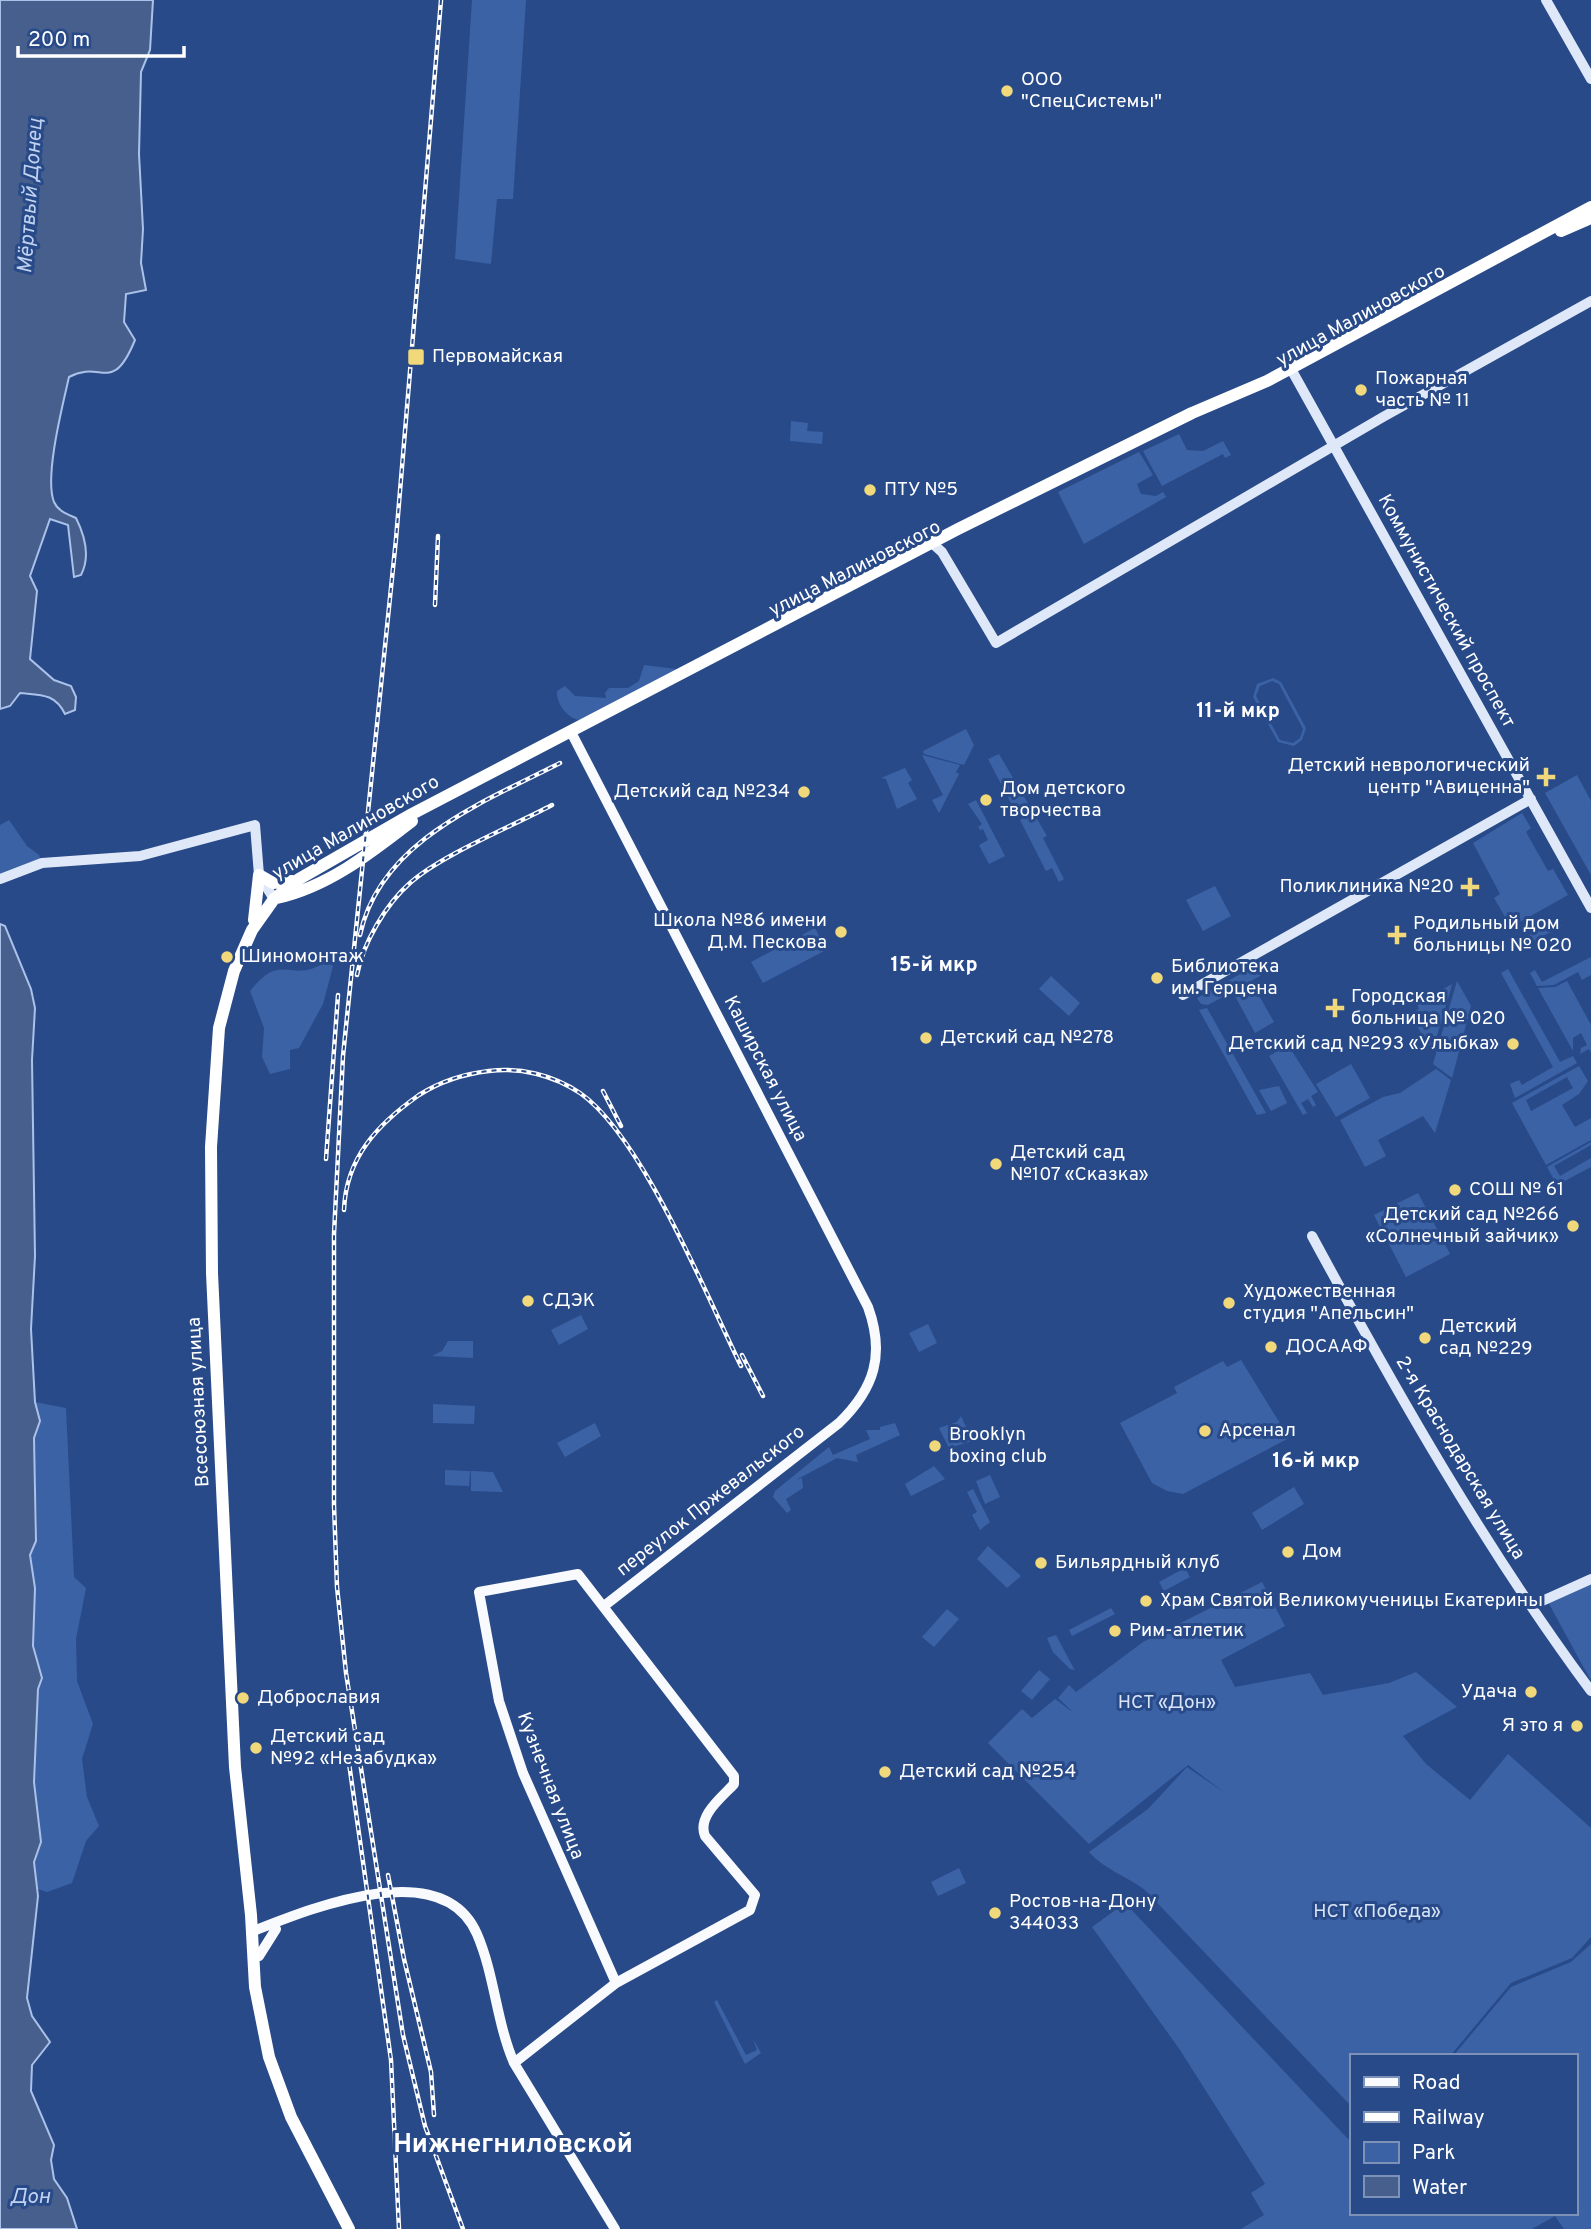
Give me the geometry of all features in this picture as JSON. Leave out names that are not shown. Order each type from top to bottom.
[{"type":"highway","name":"улица Малиновского","points":[[274,899],[299,879],[412,814],[935,545],[1196,419],[1243,402],[1591,206]]},
{"type":"highway","name":"улица Малиновского","points":[[1292,372],[1490,267],[1591,218]]},
{"type":"highway","name":"улица Малиновского","points":[[274,899],[305,891],[325,880],[416,819],[572,734]]},
{"type":"highway","points":[[252,930],[259,875],[279,884],[299,879]]},
{"type":"highway","name":"Всесоюзная улица","points":[[274,899],[252,930],[234,971],[219,1028],[213,1087],[210,1209],[235,1767],[251,1915],[268,2029],[287,2090],[358,2229]]},
{"type":"highway","name":"Всесоюзная улица","points":[[254,1935],[261,2023],[273,2069],[291,2117],[349,2229]]},
{"type":"main road","name":"Каширская улица","points":[[572,734],[868,1307],[876,1329],[878,1352],[872,1377],[860,1400],[839,1423]]},
{"type":"main road","name":"переулок Пржевальского","points":[[604,1606],[839,1423]]},
{"type":"main road","name":"Кузнечная улица","points":[[604,1606],[578,1574],[479,1592],[499,1701],[523,1773],[616,1983]]},
{"type":"main road","points":[[512,2064],[616,1983],[748,1911],[755,1902],[755,1895],[705,1836],[702,1828],[703,1819],[734,1784],[733,1776],[604,1606]]},
{"type":"main road","points":[[254,1935],[322,1905],[385,1892],[423,1894],[450,1906],[475,1930],[487,1959],[503,2036],[512,2064],[607,2229]]},
{"type":"main road","points":[[251,1915],[262,1923],[275,1926]]},
{"type":"main road","points":[[258,1956],[275,1926]]},
{"type":"main road","points":[[512,2064],[615,2229]]},
{"type":"street","points":[[1546,0],[1591,79]]},
{"type":"street","points":[[935,545],[996,643],[1591,301]]},
{"type":"street","name":"Коммунистический проспект","points":[[1292,372],[1591,908]]},
{"type":"street","points":[[1183,995],[1531,799]]},
{"type":"street","points":[[0,879],[42,863],[139,856],[255,825],[259,875],[274,899]]},
{"type":"street","name":"2-я Краснодарская улица","points":[[1312,1236],[1416,1424],[1531,1606],[1589,1686]]},
{"type":"street","points":[[1531,1606],[1591,1579]]},
{"type":"green space","points":[[472,0],[526,0],[513,199],[497,199],[491,264],[455,259]]},
{"type":"green space","points":[[791,421],[808,423],[807,431],[823,432],[822,444],[790,441]]},
{"type":"green space","points":[[1179,434],[1187,450],[1203,451],[1223,441],[1231,455],[1225,458],[1223,454],[1162,486],[1143,451]]},
{"type":"green space","points":[[1139,452],[1153,475],[1137,484],[1141,494],[1156,496],[1163,492],[1166,497],[1084,544],[1058,492]]},
{"type":"green space","points":[[644,665],[676,669],[673,673],[579,720],[570,716],[560,705],[557,691],[565,686],[575,696],[606,698],[605,693],[609,688],[628,688],[639,681]]},
{"type":"green space","points":[[1273,678],[1281,682],[1306,728],[1302,740],[1294,746],[1278,742],[1253,697],[1257,684]],"holes":[[[1272,681],[1279,684],[1303,729],[1300,738],[1293,743],[1280,740],[1256,696],[1260,686]]]},
{"type":"green space","points":[[966,729],[974,745],[964,765],[924,754],[923,751]]},
{"type":"green space","points":[[999,754],[1047,836],[1043,838],[1064,879],[1059,882],[1052,868],[1046,871],[1020,820],[1024,817],[1017,803],[1012,805],[988,759]]},
{"type":"green space","points":[[922,755],[960,765],[956,772],[959,774],[939,813],[932,800],[943,795]]},
{"type":"green space","points":[[905,768],[912,780],[908,783],[917,799],[897,809],[886,779],[881,778]]},
{"type":"green space","points":[[1577,775],[1591,801],[1591,875],[1545,793]]},
{"type":"green space","points":[[976,800],[1005,856],[989,864],[979,845],[988,840],[983,829],[978,827],[982,824],[968,804]]},
{"type":"green space","points":[[1522,813],[1531,828],[1526,832],[1548,871],[1553,869],[1568,895],[1511,927],[1494,898],[1500,894],[1473,843]]},
{"type":"green space","points":[[9,820],[27,846],[39,855],[42,863],[0,879],[0,825]]},
{"type":"green space","points":[[1215,886],[1231,916],[1203,931],[1186,900]]},
{"type":"green space","points":[[1558,919],[1562,926],[1522,947],[1519,941]]},
{"type":"green space","points":[[815,928],[826,950],[763,983],[751,962]]},
{"type":"green space","points":[[1591,957],[1591,975],[1582,980],[1578,972],[1554,985],[1537,986],[1530,973],[1535,970],[1542,982]]},
{"type":"green space","points":[[326,962],[333,966],[323,1004],[299,1048],[290,1050],[290,1069],[270,1074],[262,1057],[264,1028],[250,991],[271,972],[303,970]]},
{"type":"green space","points":[[1262,962],[1266,968],[1260,976],[1208,1005],[1201,1004],[1197,998]]},
{"type":"green space","points":[[1508,969],[1560,1062],[1573,1056],[1577,1063],[1515,1098],[1510,1084],[1519,1080],[1522,1085],[1553,1067],[1501,973]]},
{"type":"green space","points":[[1051,976],[1080,1003],[1069,1016],[1039,989]]},
{"type":"green space","points":[[1457,981],[1471,1006],[1452,1078],[1433,1064]]},
{"type":"green space","points":[[1567,981],[1591,1025],[1591,1053],[1589,1049],[1580,1054],[1581,1048],[1587,1045],[1581,1033],[1573,1038],[1573,1051],[1538,988],[1555,987]]},
{"type":"green space","points":[[1452,984],[1432,1052],[1410,1014],[1419,1009],[1417,1004]]},
{"type":"green space","points":[[1253,985],[1274,1022],[1255,1033],[1235,996]]},
{"type":"green space","points":[[1207,1008],[1266,1113],[1257,1115],[1199,1010]]},
{"type":"green space","points":[[1288,1045],[1318,1092],[1311,1096],[1316,1105],[1313,1107],[1308,1099],[1301,1103],[1307,1113],[1303,1115],[1269,1056]]},
{"type":"green space","points":[[1351,1064],[1370,1098],[1336,1117],[1316,1084]]},
{"type":"green space","points":[[1579,1066],[1588,1081],[1579,1094],[1562,1105],[1575,1127],[1591,1118],[1591,1140],[1546,1165],[1512,1103]],"holes":[[[1567,1077],[1573,1088],[1531,1111],[1526,1100]]]},
{"type":"green space","points":[[1436,1069],[1451,1080],[1435,1133],[1423,1116],[1378,1140],[1386,1156],[1365,1167],[1340,1120],[1383,1097],[1400,1093]]},
{"type":"green space","points":[[1279,1086],[1287,1103],[1271,1111],[1259,1090]]},
{"type":"green space","points":[[1591,1142],[1591,1145],[1554,1166],[1560,1176],[1591,1158],[1591,1167],[1557,1185],[1547,1167]]},
{"type":"green space","points":[[1418,1193],[1450,1254],[1406,1277],[1374,1215]]},
{"type":"green space","points":[[581,1315],[588,1329],[559,1345],[551,1330]]},
{"type":"green space","points":[[928,1324],[937,1343],[919,1352],[909,1333]]},
{"type":"green space","points":[[448,1341],[473,1341],[473,1358],[432,1356],[442,1351]]},
{"type":"green space","name":"Арсенал","points":[[1241,1360],[1289,1438],[1183,1494],[1167,1491],[1152,1483],[1120,1423],[1177,1393],[1174,1387],[1223,1361],[1227,1367]]},
{"type":"green space","points":[[35,1402],[66,1408],[74,1577],[86,1588],[76,1639],[77,1681],[93,1724],[82,1759],[87,1797],[99,1826],[86,1841],[72,1883],[47,1892],[38,1889],[34,1862],[41,1842],[34,1782],[38,1689],[42,1677],[33,1646],[35,1588],[30,1555],[36,1541],[37,1521],[34,1438],[40,1421]]},
{"type":"green space","points":[[433,1404],[475,1406],[474,1424],[433,1423]]},
{"type":"green space","points":[[961,1416],[967,1429],[972,1427],[976,1440],[949,1448],[939,1428],[957,1422]]},
{"type":"green space","points":[[595,1423],[601,1436],[565,1457],[557,1443]]},
{"type":"green space","points":[[895,1423],[900,1435],[856,1455],[858,1462],[837,1458],[796,1480],[802,1478],[803,1488],[786,1499],[791,1510],[787,1513],[773,1497],[775,1491],[829,1447],[833,1455],[870,1439],[866,1430],[880,1430],[880,1427]]},
{"type":"green space","points":[[934,1466],[945,1479],[911,1496],[905,1484]]},
{"type":"green space","points":[[445,1470],[470,1471],[469,1486],[445,1485]]},
{"type":"green space","points":[[471,1471],[493,1472],[503,1492],[471,1491]]},
{"type":"green space","points":[[990,1475],[1000,1497],[985,1504],[976,1481]]},
{"type":"green space","points":[[1294,1487],[1304,1504],[1262,1530],[1252,1513]]},
{"type":"green space","points":[[973,1489],[990,1522],[980,1530],[972,1515],[977,1512],[967,1492]]},
{"type":"green space","points":[[988,1546],[1021,1576],[1007,1588],[977,1559]]},
{"type":"green space","points":[[1185,1568],[1190,1577],[1164,1591],[1159,1582]]},
{"type":"green space","name":"НСТ «Победа»","points":[[1262,1582],[1285,1626],[1221,1660],[1235,1687],[1310,1673],[1323,1695],[1389,1683],[1416,1672],[1457,1707],[1403,1736],[1426,1764],[1470,1800],[1508,1754],[1591,1828],[1591,1937],[1572,1958],[1511,1983],[1452,2054],[1350,2054],[1350,2105],[1145,1890],[1101,1863],[1089,1852],[1148,1809],[1187,1767],[1225,1793],[1188,1765],[1089,1844],[988,1743],[1022,1709],[1032,1718],[1055,1699],[1074,1713],[1058,1698],[1069,1685],[1076,1692],[1143,1642]]},
{"type":"green space","points":[[1591,1583],[1591,1679],[1590,1679],[1548,1602]]},
{"type":"green space","points":[[1111,1608],[1115,1614],[1072,1636],[1069,1630]]},
{"type":"green space","points":[[947,1609],[959,1619],[934,1647],[922,1637]]},
{"type":"green space","points":[[1056,1635],[1075,1670],[1070,1669],[1053,1652],[1047,1638]]},
{"type":"green space","points":[[1039,1670],[1050,1679],[1032,1700],[1021,1691]]},
{"type":"green space","points":[[959,1868],[966,1883],[938,1896],[931,1882]]},
{"type":"green space","points":[[1125,1903],[1348,2139],[1350,2138],[1350,2215],[1577,2215],[1577,2054],[1455,2054],[1511,1987],[1571,1962],[1591,1944],[1591,2229],[1564,2229],[1555,2216],[1532,2229],[1241,2229],[1264,2215],[1251,2193],[1265,2184],[1180,2050],[1092,1927]]},
{"type":"green space","points":[[717,2000],[746,2055],[757,2050],[753,2039],[761,2053],[745,2064],[714,2002]]},
{"type":"water","name":"Мёртвый Донец","points":[[0,0],[153,0],[150,50],[141,72],[139,154],[143,229],[141,263],[146,290],[126,294],[124,322],[135,340],[120,367],[113,372],[80,373],[69,377],[53,459],[52,491],[56,505],[76,518],[79,525],[86,546],[84,568],[81,575],[74,577],[68,525],[50,519],[30,576],[37,591],[30,659],[54,680],[71,686],[76,697],[75,710],[65,714],[52,699],[20,693],[10,706],[0,709]]},
{"type":"water","name":"Дон","points":[[0,924],[5,926],[31,989],[35,1008],[32,1060],[35,1256],[31,1329],[35,1402],[40,1421],[34,1438],[36,1541],[30,1555],[35,1588],[33,1646],[42,1678],[38,1689],[34,1782],[41,1842],[34,1862],[38,1896],[27,1998],[32,2016],[50,2042],[32,2065],[31,2091],[54,2145],[51,2160],[54,2179],[67,2198],[77,2229],[0,2229]]},
{"type":"railway","points":[[441,0],[396,539],[343,1056],[334,1234],[334,1505],[337,1587],[346,1673],[403,2035],[425,2126],[463,2229]]},
{"type":"railway","points":[[435,605],[438,536]]},
{"type":"railway","points":[[360,935],[371,902],[389,874],[412,850],[439,828],[469,810],[560,763]]},
{"type":"railway","points":[[357,975],[364,950],[377,925],[392,902],[410,883],[423,872],[458,852],[552,805]]},
{"type":"railway","points":[[326,1159],[338,995]]},
{"type":"railway","points":[[344,1210],[351,1174],[367,1144],[390,1118],[419,1095],[452,1079],[489,1071],[524,1071],[559,1081],[580,1093],[603,1114],[649,1180],[671,1219],[741,1366]]},
{"type":"railway","points":[[603,1091],[621,1126]]},
{"type":"railway","points":[[742,1355],[763,1396]]},
{"type":"railway","points":[[348,1756],[391,2060],[399,2229]]},
{"type":"railway","points":[[388,1875],[404,1959],[431,2072],[434,2115]]},
{"type":"place","name":"ООО \"СпецСистемы\"","points":[[1007,91]]},
{"type":"place","name":"Первомайская","points":[[416,357]]},
{"type":"place","name":"Пожарная часть № 11","points":[[1361,390]]},
{"type":"place","name":"ПТУ №5","points":[[870,490]]},
{"type":"place","name":"Детский неврологический центр \"Авиценна\"","points":[[1546,777]]},
{"type":"place","name":"Детский сад №234","points":[[804,792]]},
{"type":"place","name":"Дом детского творчества","points":[[986,800]]},
{"type":"place","name":"Поликлиника №20","points":[[1470,887]]},
{"type":"place","name":"Школа №86 имени Д.М. Пескова","points":[[841,932]]},
{"type":"place","name":"Родильный дом больницы № 020","points":[[1397,935]]},
{"type":"place","name":"Шиномонтаж","points":[[227,957]]},
{"type":"place","name":"Библиотека им. Герцена","points":[[1157,978]]},
{"type":"place","name":"Городская больница № 020","points":[[1335,1008]]},
{"type":"place","name":"Детский сад №278","points":[[926,1038]]},
{"type":"place","name":"Детский сад №293 «Улыбка»","points":[[1513,1044]]},
{"type":"place","name":"Детский сад №107 «Сказка»","points":[[996,1164]]},
{"type":"place","name":"СОШ № 61","points":[[1455,1190]]},
{"type":"place","name":"Детский сад №266 «Солнечный зайчик»","points":[[1573,1226]]},
{"type":"place","name":"СДЭК","points":[[528,1301]]},
{"type":"place","name":"Художественная студия \"Апельсин\"","points":[[1229,1303]]},
{"type":"place","name":"Детский сад №229","points":[[1425,1338]]},
{"type":"place","name":"ДОСААФ","points":[[1271,1347]]},
{"type":"place","name":"Арсенал","points":[[1205,1431]]},
{"type":"place","name":"Brooklyn boxing club","points":[[935,1446]]},
{"type":"place","name":"Дом","points":[[1288,1552]]},
{"type":"place","name":"Бильярдный клуб","points":[[1041,1563]]},
{"type":"place","name":"Храм Святой Великомученицы Екатерины","points":[[1146,1601]]},
{"type":"place","name":"Рим-атлетик","points":[[1115,1631]]},
{"type":"place","name":"Удача","points":[[1531,1692]]},
{"type":"place","name":"Доброславия","points":[[243,1698]]},
{"type":"place","name":"Я это я","points":[[1577,1726]]},
{"type":"place","name":"Детский сад №92 «Незабудка»","points":[[256,1748]]},
{"type":"place","name":"Детский сад №254","points":[[885,1772]]},
{"type":"place","name":"Ростов-на-Дону 344033","points":[[995,1913]]},
{"type":"district","name":"11-й мкр","points":[[1238,711]]},
{"type":"district","name":"15-й мкр","points":[[934,965]]},
{"type":"district","name":"16-й мкр","points":[[1316,1461]]},
{"type":"district","name":"Нижнегниловской","points":[[513,2145]]},
{"type":"park label","name":"НСТ «Дон»","points":[[1167,1703]]}]
